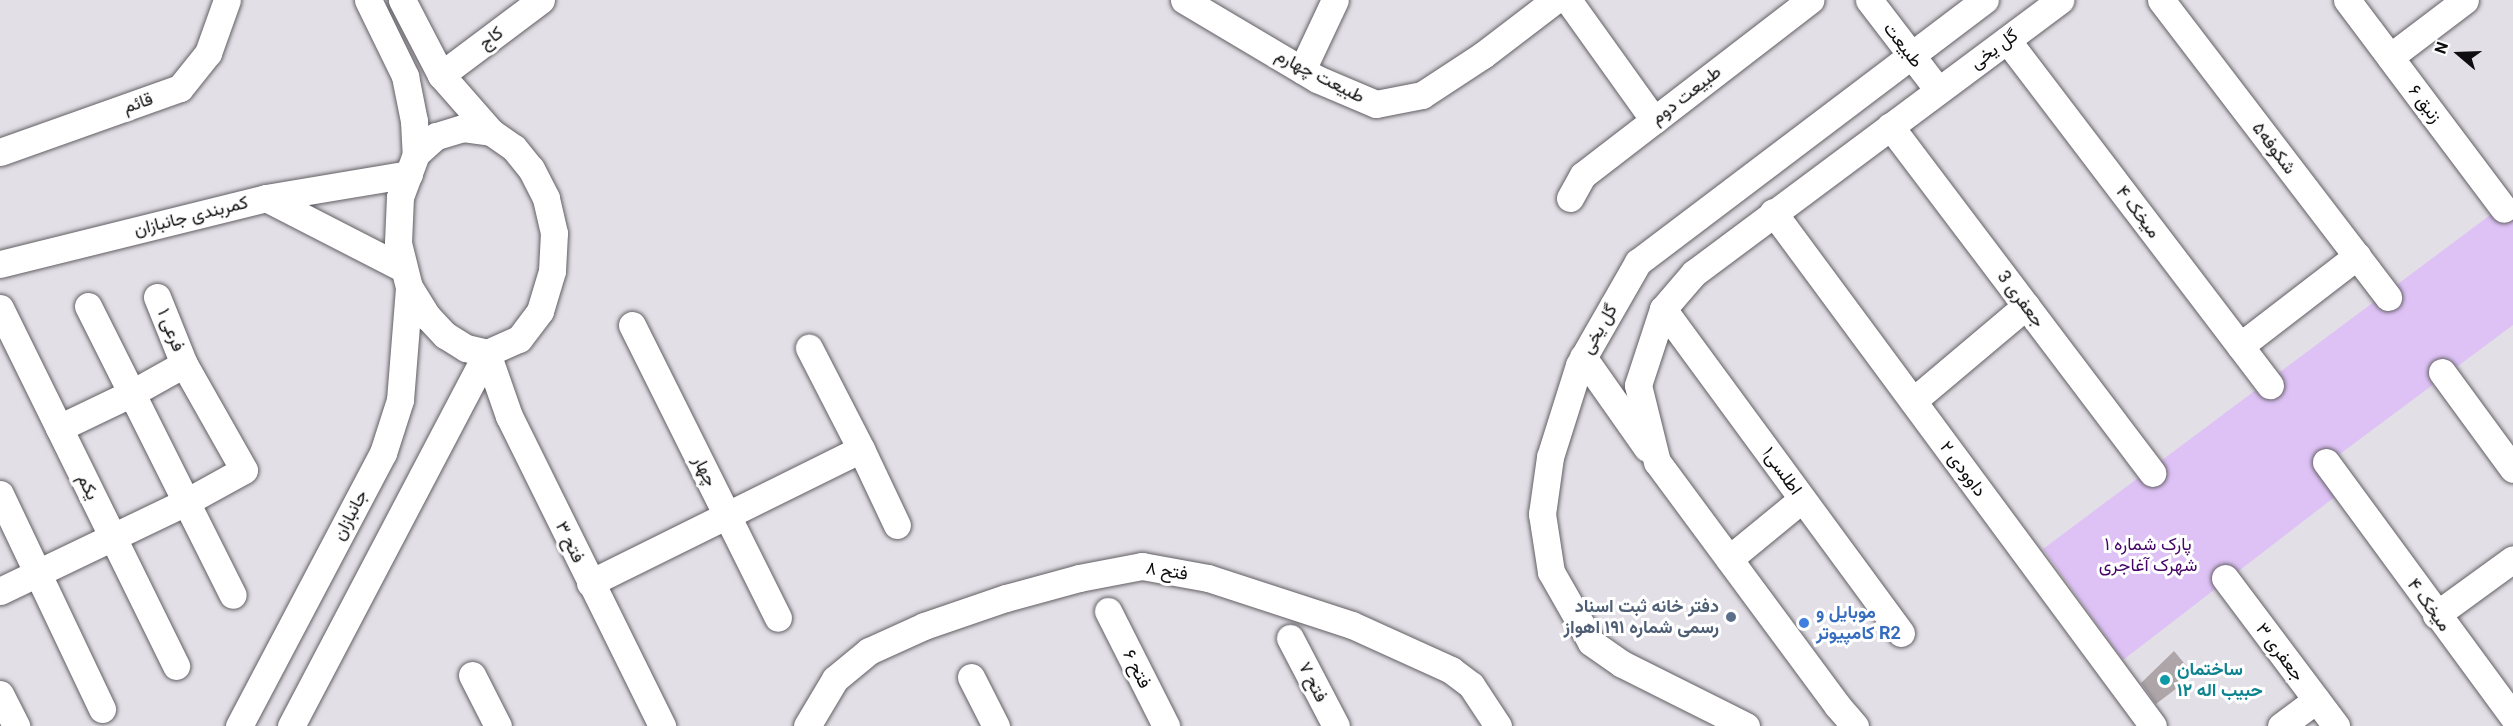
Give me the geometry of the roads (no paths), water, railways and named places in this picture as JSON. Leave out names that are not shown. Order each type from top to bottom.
[{"type":"street","name":"قائم","points":[[0,152],[180,88],[208,53],[227,0]]},
{"type":"street","points":[[368,0],[405,76],[414,121],[413,164]]},
{"type":"street","points":[[402,0],[441,75],[491,132],[514,148],[531,169],[546,198],[554,233],[552,271],[540,311],[519,339],[487,353],[466,348],[445,335],[428,316],[406,278],[398,243],[400,197],[413,164],[436,136],[463,128],[491,132]]},
{"type":"street","name":"کاج","points":[[441,75],[541,0]]},
{"type":"street","name":"طبیعت چهارم","points":[[1184,0],[1212,7],[1302,70],[1376,104],[1422,94],[1484,54],[1555,0]]},
{"type":"street","points":[[1302,70],[1335,0]]},
{"type":"street","points":[[1568,0],[1654,120]]},
{"type":"street","name":"طبیعت دوم","points":[[1570,198],[1583,175],[1810,0]]},
{"type":"street","name":"طبیعت","points":[[1869,0],[1938,90]]},
{"type":"street","name":"گل یخی","points":[[1746,726],[1623,664],[1591,642],[1551,572],[1542,514],[1550,457],[1583,357],[1638,262],[1985,0]]},
{"type":"street","name":"گل یخی","points":[[1855,726],[1657,462],[1638,384],[1663,309],[1694,273],[2060,0]]},
{"type":"street","name":"شکوفه۵","points":[[2161,0],[2388,297]]},
{"type":"street","name":"زنبق ۶","points":[[2347,0],[2504,209]]},
{"type":"street","points":[[2390,57],[2465,0]]},
{"type":"street","name":"میخک ۴","points":[[2007,40],[2270,385]]},
{"type":"street","name":"3 جعفری","points":[[1890,126],[2152,473]]},
{"type":"street","points":[[266,198],[413,164]]},
{"type":"street","name":"کمربندی جانبازان","points":[[0,264],[266,198],[406,278]]},
{"type":"street","name":"داوودی ۲","points":[[1773,212],[2153,726]]},
{"type":"street","points":[[2240,346],[2357,256]]},
{"type":"street","name":"جانبازان","points":[[239,726],[383,453],[400,400],[406,278]]},
{"type":"street","name":"فرعی ۱","points":[[157,297],[184,364],[244,470],[186,502]]},
{"type":"street","points":[[88,306],[233,596]]},
{"type":"street","points":[[1913,401],[2026,306]]},
{"type":"street","name":"یکم","points":[[0,308],[176,666]]},
{"type":"street","name":"اطلسی۱","points":[[1663,309],[1901,633]]},
{"type":"street","name":"چهار","points":[[632,325],[778,618]]},
{"type":"street","points":[[809,348],[897,525]]},
{"type":"street","points":[[291,726],[487,353]]},
{"type":"street","name":"فتح ۳","points":[[487,353],[509,416],[662,726]]},
{"type":"street","points":[[1583,357],[1657,462]]},
{"type":"street","points":[[59,428],[132,393],[184,364]]},
{"type":"street","points":[[2442,372],[2513,469]]},
{"type":"street","points":[[590,583],[861,449]]},
{"type":"street","name":"میخک ۴","points":[[2326,462],[2513,717]]},
{"type":"street","points":[[0,494],[102,710]]},
{"type":"street","points":[[1728,559],[1802,499]]},
{"type":"street","points":[[0,591],[186,502]]},
{"type":"street","points":[[2436,615],[2513,559]]},
{"type":"street","name":"فتح ۸","points":[[807,726],[835,679],[869,651],[924,626],[1006,598],[1079,578],[1142,566],[1208,578],[1352,625],[1451,670],[1471,685],[1498,726]]},
{"type":"street","name":"جعفری ۳","points":[[2225,578],[2336,726]]},
{"type":"street","name":"فتح ۶","points":[[1108,611],[1166,726]]},
{"type":"street","name":"فتح ۷","points":[[1290,638],[1336,726]]},
{"type":"street","points":[[472,675],[498,726]]},
{"type":"street","points":[[971,677],[996,726]]},
{"type":"street","points":[[0,694],[16,726]]},
{"type":"street","points":[[2281,726],[2316,700]]},
{"type":"place","name":"دفتر خانه ثبت اسناد رسمی شماره ۱۹۱ اهواز","points":[[1731,617]]},
{"type":"place","name":"موبایل و کامپیوتر R2","points":[[1804,623]]},
{"type":"place","name":"ساختمان حبیب اله ۱۲","points":[[2165,680]]},
{"type":"park label","name":"پارک شماره ۱ شهرک آغاجری","points":[[2148,555]]}]
